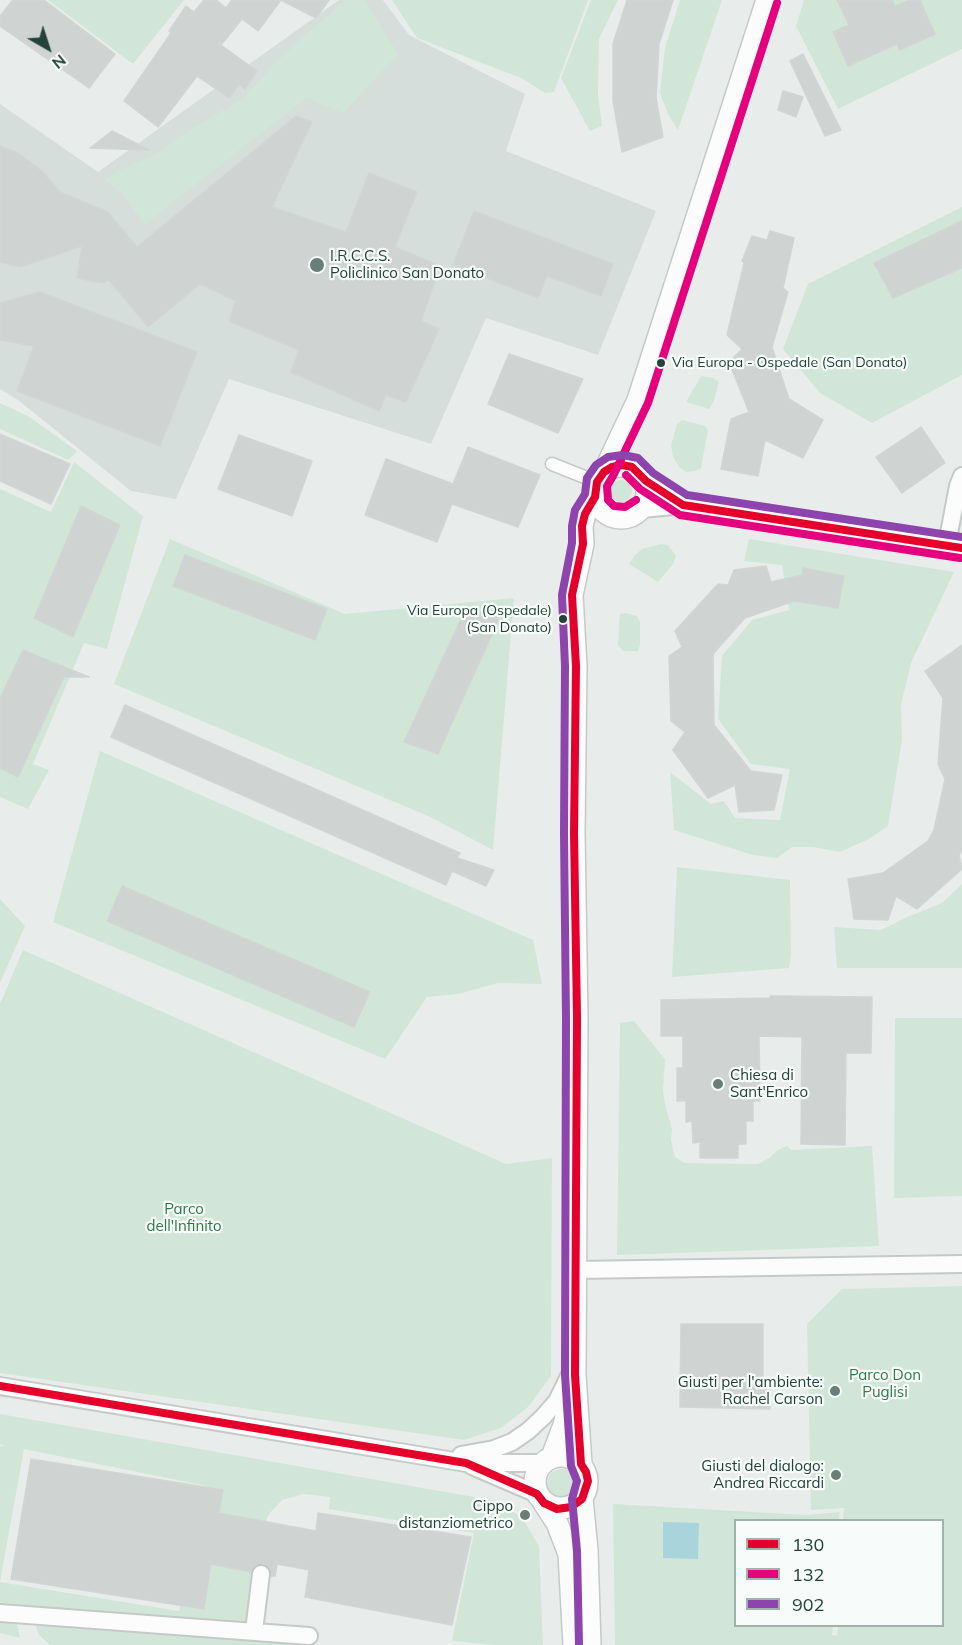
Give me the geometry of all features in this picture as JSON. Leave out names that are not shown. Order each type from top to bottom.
[{"type":"street","points":[[581,1464],[575,1366],[576,666],[572,594],[582,544],[585,514],[636,406],[766,0]]},
{"type":"street","points":[[582,544],[600,526],[636,514],[647,500],[648,490],[631,458],[636,406]]},
{"type":"street","points":[[552,464],[599,483]]},
{"type":"street","points":[[620,519],[604,512],[599,483],[612,467],[622,465],[639,474],[683,505]]},
{"type":"street","points":[[642,509],[683,505],[954,546],[958,486],[962,476]]},
{"type":"street","points":[[576,1270],[962,1264]]},
{"type":"street","points":[[397,1452],[467,1455],[512,1442],[543,1417],[557,1401],[575,1366]]},
{"type":"street","points":[[574,1645],[569,1554],[557,1523],[534,1483],[536,1472],[547,1460],[564,1425],[575,1366]]},
{"type":"street","points":[[0,1386],[466,1464],[547,1460],[563,1455],[581,1464],[588,1481],[582,1499],[571,1507],[557,1509],[541,1498],[466,1464]]},
{"type":"street","points":[[582,1499],[587,1550],[590,1645]]},
{"type":"street","points":[[254,1631],[261,1574]]},
{"type":"street","points":[[0,1613],[309,1636]]},
{"type":"shaded area","name":"I.R.C.C.S. Policlinico San Donato","points":[[339,0],[383,0],[409,35],[525,94],[506,151],[656,211],[598,355],[486,318],[431,444],[229,379],[176,499],[131,491],[18,400],[0,389],[0,104],[98,172]]},
{"type":"green space","points":[[48,0],[184,0],[133,64]]},
{"type":"green space","points":[[345,0],[364,0],[398,54],[343,113],[306,98],[145,224],[121,193],[105,180],[120,170],[159,152],[188,131],[243,99],[275,63]]},
{"type":"green space","points":[[392,0],[588,0],[554,92],[545,93],[521,78],[417,38]]},
{"type":"green space","points":[[591,0],[618,0],[599,39],[598,94],[602,126],[590,131],[561,78]]},
{"type":"green space","points":[[680,0],[722,0],[678,130],[668,114],[660,93],[665,48]]},
{"type":"green space","points":[[804,0],[962,0],[962,49],[838,109],[796,26]]},
{"type":"green space","points":[[962,207],[962,375],[872,423],[820,393],[783,349],[808,284]]},
{"type":"green space","points":[[701,376],[713,378],[719,382],[714,401],[709,409],[686,402]]},
{"type":"green space","points":[[0,403],[28,416],[77,451],[68,460],[0,429]]},
{"type":"green space","points":[[682,420],[705,426],[708,430],[701,468],[695,471],[686,472],[679,467],[673,457],[671,445],[677,424]]},
{"type":"green space","points":[[74,462],[143,516],[107,649],[84,643],[33,764],[49,770],[28,809],[0,797],[0,489],[51,512]]},
{"type":"green space","points":[[617,480],[625,480],[632,487],[632,495],[625,502],[617,502],[610,495],[610,487]]},
{"type":"green space","points":[[170,539],[345,614],[514,598],[493,850],[428,816],[114,684]]},
{"type":"green space","points":[[749,539],[954,572],[911,663],[901,705],[902,740],[888,826],[869,839],[840,852],[813,847],[792,847],[777,858],[753,855],[674,830],[670,772],[711,804],[724,801],[735,818],[780,820],[790,769],[751,764],[718,719],[722,656],[752,620],[789,610],[782,565],[744,561]]},
{"type":"green space","points":[[661,544],[668,545],[676,556],[673,564],[658,582],[629,564],[642,549]]},
{"type":"green space","points":[[620,614],[637,616],[640,622],[638,651],[623,651],[618,645]]},
{"type":"green space","points":[[100,751],[533,940],[542,984],[498,983],[458,994],[427,997],[385,1059],[53,922]]},
{"type":"green space","points":[[677,867],[790,880],[791,955],[789,968],[672,977]]},
{"type":"green space","points":[[962,884],[962,968],[837,968],[834,927],[881,930],[942,903]]},
{"type":"green space","points":[[0,899],[25,926],[0,983]]},
{"type":"green space","name":"Parco dell'Infinito","points":[[23,950],[506,1164],[552,1158],[551,1376],[528,1407],[501,1428],[464,1440],[0,1373],[0,1004]]},
{"type":"green space","points":[[895,1018],[962,1018],[962,1196],[894,1198]]},
{"type":"green space","points":[[634,1021],[665,1059],[663,1091],[672,1129],[671,1140],[675,1157],[685,1163],[758,1164],[787,1146],[791,1150],[872,1146],[879,1246],[617,1255],[620,1023]]},
{"type":"green space","name":"Parco Don Puglisi","points":[[962,1286],[962,1645],[615,1645],[613,1504],[806,1515],[840,1512],[839,1519],[734,1519],[734,1627],[833,1627],[832,1635],[837,1636],[838,1627],[944,1627],[944,1519],[843,1519],[844,1508],[811,1510],[807,1324],[842,1289]]},
{"type":"green space","points":[[0,1414],[497,1501],[522,1518],[539,1546],[543,1645],[496,1645],[452,1641],[474,1533],[329,1509],[330,1497],[303,1494],[282,1500],[269,1514],[262,1530],[249,1627],[0,1606],[0,1582],[0,1446],[5,1446],[0,1444]],"holes":[[[24,1449],[206,1486],[179,1611],[0,1582]]]},
{"type":"green space","points":[[562,1469],[573,1473],[577,1484],[573,1495],[562,1499],[551,1495],[547,1484],[551,1473]]},
{"type":"green space","points":[[0,1619],[16,1619],[20,1638],[0,1633]]},
{"type":"green space","points":[[35,1623],[289,1643],[289,1645],[50,1645],[39,1635]]},
{"type":"water","points":[[663,1522],[699,1523],[698,1559],[663,1558]]},
{"type":"building","points":[[13,0],[44,0],[115,54],[89,88],[0,26],[0,16]]},
{"type":"building","points":[[204,0],[216,0],[226,8],[232,0],[281,0],[258,31],[242,19],[221,45],[257,71],[245,89],[239,84],[229,98],[197,76],[158,127],[124,101],[171,33],[169,31],[186,6],[194,12]]},
{"type":"building","points":[[281,0],[329,0],[316,18]]},
{"type":"building","points":[[627,0],[673,0],[659,44],[656,98],[663,137],[622,152],[613,101],[613,44]]},
{"type":"building","points":[[837,0],[892,0],[895,6],[910,0],[920,0],[935,34],[900,50],[897,44],[848,66],[833,32],[849,25]]},
{"type":"building","points":[[803,54],[841,130],[825,136],[790,61]]},
{"type":"building","points":[[783,91],[803,97],[796,117],[778,110]]},
{"type":"building","points":[[296,116],[312,122],[272,207],[346,232],[369,173],[417,192],[395,247],[440,266],[421,321],[439,329],[406,402],[386,395],[379,411],[291,372],[299,350],[229,321],[236,301],[200,284],[148,327],[109,280],[102,283],[77,278],[82,246],[21,267],[0,262],[0,146],[18,153],[42,171],[60,192],[108,212],[137,247]]},
{"type":"building","points":[[112,131],[149,150],[90,148]]},
{"type":"building","points":[[474,211],[613,264],[601,296],[547,276],[538,298],[453,265]]},
{"type":"building","points":[[962,221],[962,268],[893,298],[874,263]]},
{"type":"building","points":[[770,231],[794,238],[783,288],[788,292],[772,347],[789,399],[823,420],[803,458],[765,440],[758,476],[721,469],[731,419],[749,412],[729,362],[742,349],[727,335],[744,263],[742,261],[752,236],[767,240]]},
{"type":"building","points":[[40,292],[197,352],[160,446],[17,391],[34,346],[0,340],[0,303]]},
{"type":"building","points":[[509,354],[583,379],[558,433],[488,404]]},
{"type":"building","points":[[921,427],[945,463],[902,493],[876,457]]},
{"type":"building","points":[[0,434],[70,464],[51,504],[0,481]]},
{"type":"building","points":[[239,435],[312,461],[292,516],[218,489]]},
{"type":"building","points":[[468,447],[540,475],[518,527],[452,504],[437,542],[365,515],[386,459],[453,484]]},
{"type":"building","points":[[81,506],[120,525],[73,637],[34,618]]},
{"type":"building","points":[[185,555],[327,609],[315,640],[173,586]]},
{"type":"building","points":[[766,566],[771,582],[802,575],[803,568],[844,576],[838,608],[794,601],[745,618],[713,654],[714,725],[751,771],[782,775],[774,810],[739,812],[735,785],[708,798],[673,750],[685,732],[671,721],[669,656],[682,647],[675,631],[718,584],[728,585],[734,570]]},
{"type":"building","points":[[467,606],[499,619],[438,754],[404,742]]},
{"type":"building","points":[[962,645],[962,850],[959,856],[962,869],[917,909],[896,896],[888,920],[854,919],[848,879],[883,873],[928,841],[934,830],[945,779],[938,764],[943,698],[925,671]]},
{"type":"building","points":[[23,650],[89,677],[64,677],[18,777],[0,768],[0,698]]},
{"type":"building","points":[[125,705],[460,853],[457,858],[494,870],[486,886],[452,871],[446,885],[111,737]]},
{"type":"building","points":[[122,886],[370,992],[354,1027],[107,921]]},
{"type":"building","points":[[770,996],[872,997],[871,1053],[846,1053],[845,1145],[801,1144],[802,1037],[759,1036],[760,1101],[753,1101],[753,1121],[746,1121],[746,1144],[738,1144],[738,1158],[700,1158],[700,1142],[693,1143],[692,1121],[686,1122],[686,1101],[677,1101],[677,1068],[683,1068],[683,1036],[661,1036],[661,1000],[770,998]]},
{"type":"building","points":[[681,1324],[763,1324],[763,1378],[770,1378],[770,1409],[680,1407]]},
{"type":"building","points":[[31,1459],[223,1490],[219,1513],[316,1531],[318,1513],[471,1537],[452,1625],[305,1597],[309,1570],[277,1564],[275,1576],[271,1576],[270,1569],[263,1564],[256,1565],[251,1572],[211,1564],[204,1609],[11,1579]]},
{"type":"transit line","name":"132","points":[[636,500],[625,507],[614,506],[608,500],[607,486],[648,403],[777,3]]},
{"type":"transit line","name":"902","points":[[579,1645],[577,1551],[572,1499],[577,1481],[571,1466],[565,1375],[565,666],[562,595],[572,543],[575,510],[585,494],[587,478],[596,465],[608,457],[623,455],[638,458],[653,473],[687,495],[962,537]]},
{"type":"transit line","name":"130","points":[[595,497],[597,482],[604,472],[622,465],[632,467],[646,481],[683,505],[962,548]]},
{"type":"transit line","name":"132","points":[[626,475],[640,489],[680,515],[960,558]]},
{"type":"transit line","name":"130","points":[[0,1386],[466,1463],[537,1494],[544,1503],[557,1509],[571,1507],[582,1499],[588,1481],[581,1464],[575,1375],[576,666],[572,595],[583,544],[582,526],[585,514],[595,497]]},
{"type":"place","name":"I.R.C.C.S. Policlinico San Donato","points":[[317,265]]},
{"type":"place","name":"Via Europa - Ospedale (San Donato)","points":[[661,363]]},
{"type":"place","name":"Via Europa (Ospedale) (San Donato)","points":[[563,619]]},
{"type":"place","name":"Chiesa di Sant'Enrico","points":[[718,1084]]},
{"type":"place","name":"Giusti per l'ambiente: Rachel Carson","points":[[835,1391]]},
{"type":"place","name":"Giusti del dialogo: Andrea Riccardi","points":[[836,1475]]},
{"type":"place","name":"Cippo distanziometrico","points":[[525,1515]]}]
